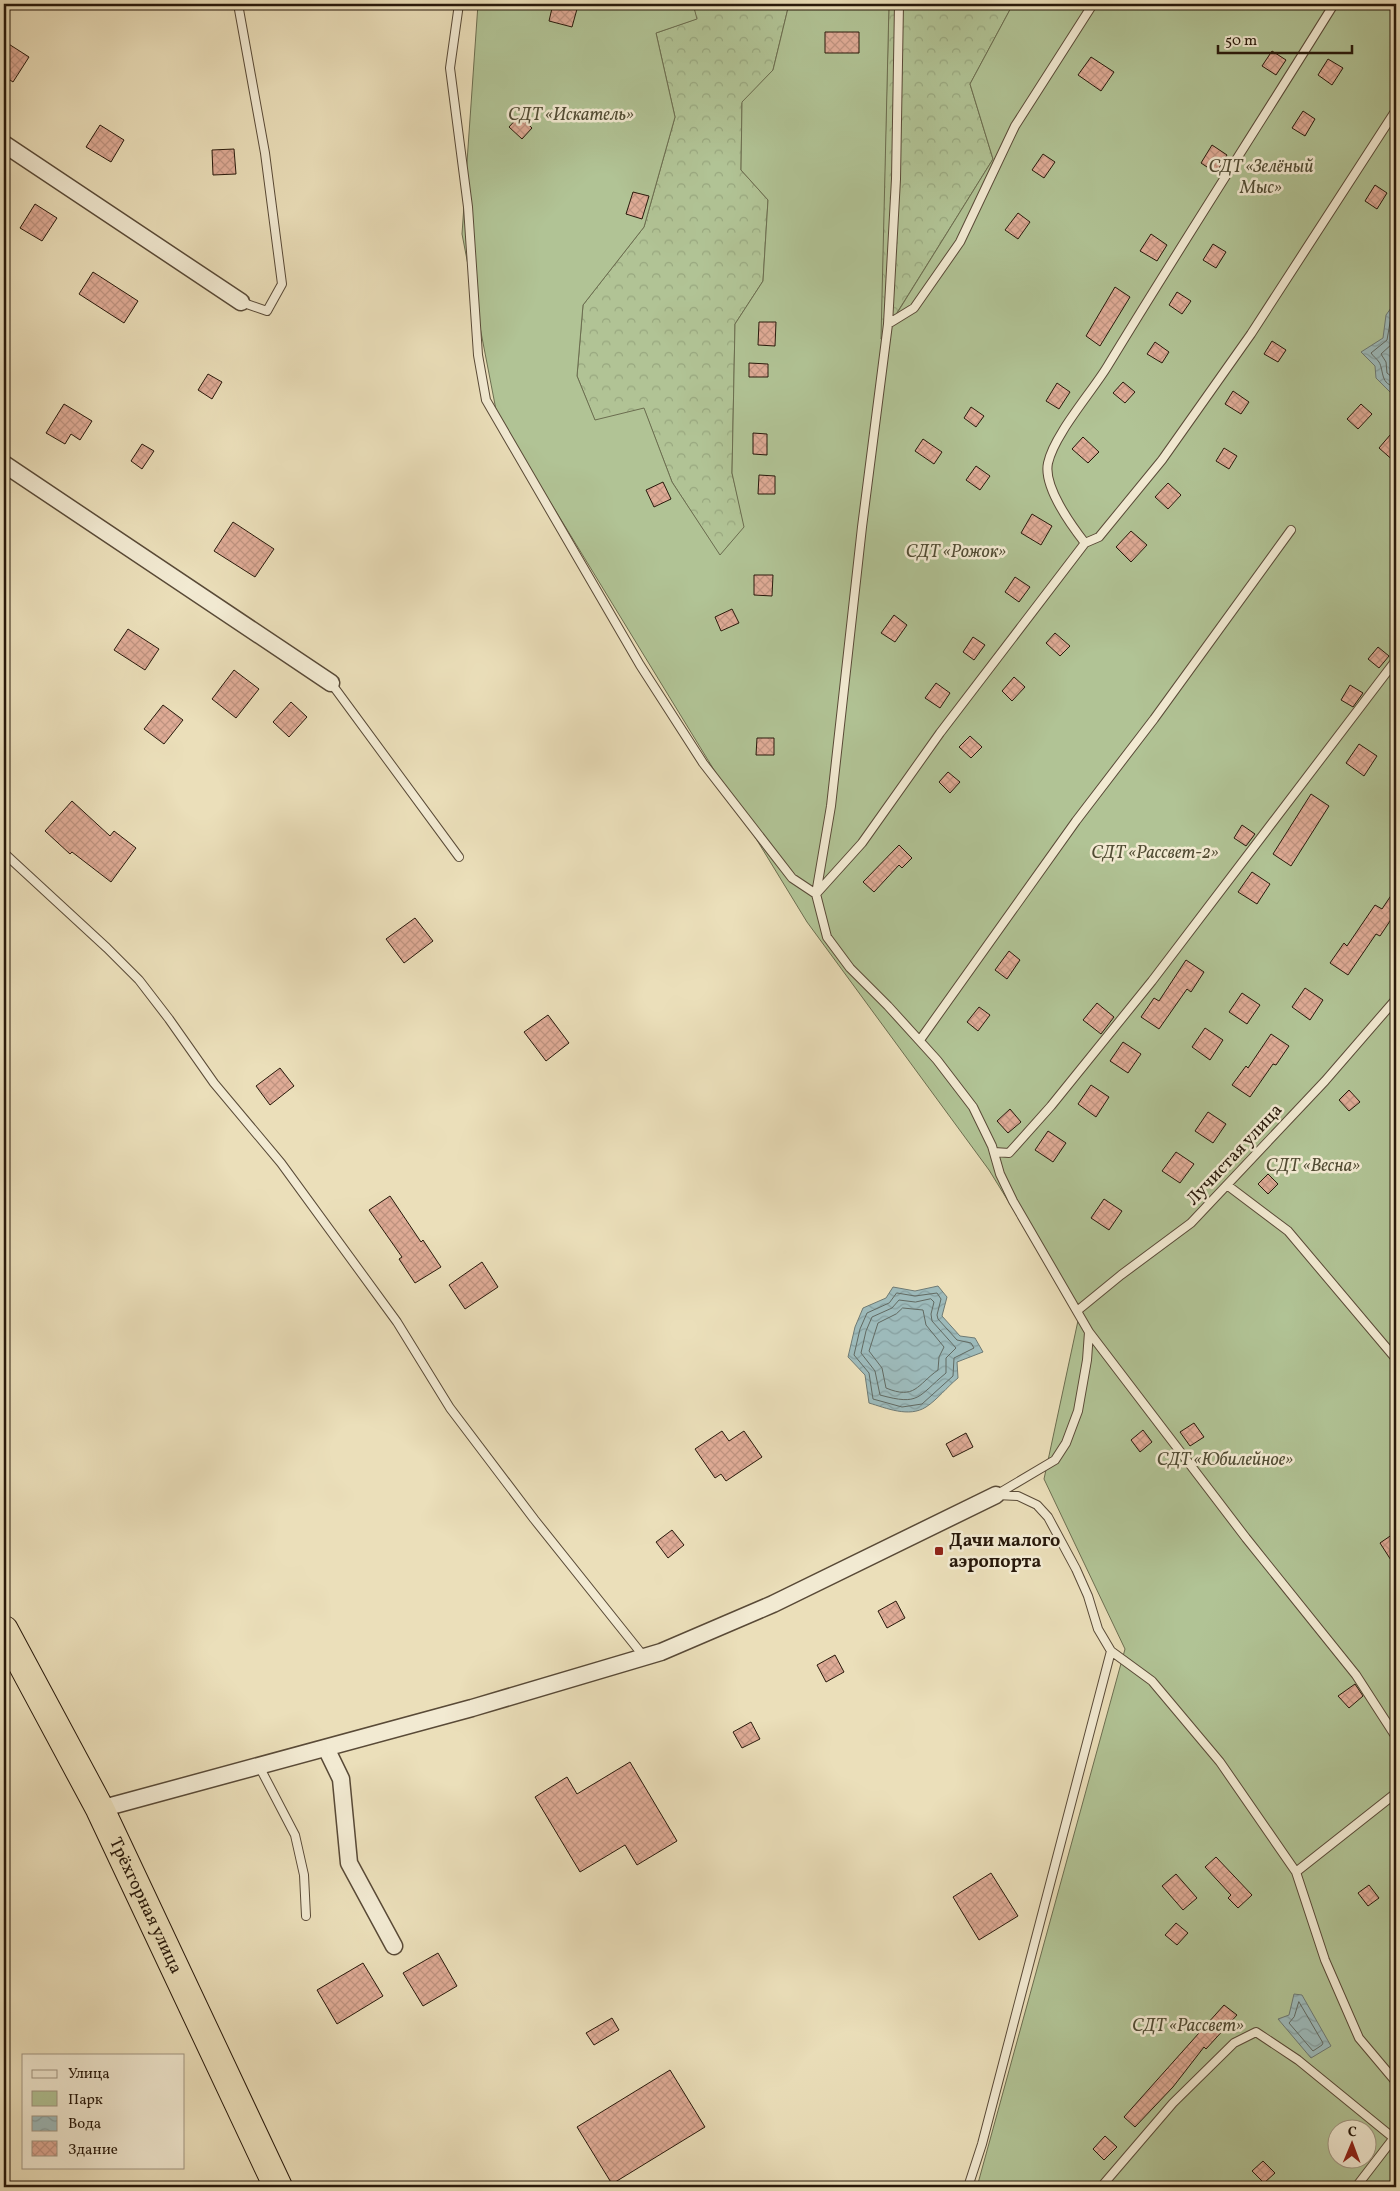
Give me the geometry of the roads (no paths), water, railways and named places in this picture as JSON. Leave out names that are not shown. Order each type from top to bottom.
[{"type":"highway","name":"Трёхгорная улица","points":[[4,1630],[100,1809],[278,2187]]},
{"type":"street","points":[[4,144],[241,302]]},
{"type":"street","points":[[4,464],[331,683]]},
{"type":"street","points":[[100,1809],[326,1748],[645,1658],[781,1600],[996,1495]]},
{"type":"street","points":[[326,1748],[341,1779],[349,1863],[394,1946]]},
{"type":"lane","points":[[238,4],[265,152],[282,284],[267,311],[241,302]]},
{"type":"lane","points":[[459,4],[450,68],[468,207],[478,355],[486,400],[640,665],[703,763],[792,878],[816,894]]},
{"type":"lane","points":[[900,4],[896,179],[888,324],[862,527],[831,806],[816,894],[827,937],[850,968],[920,1040],[973,1107],[994,1152],[1000,1174],[1013,1201],[1089,1332],[1246,1538],[1356,1674],[1396,1736]]},
{"type":"lane","points":[[888,324],[914,308],[960,242],[1015,126],[1093,4]]},
{"type":"lane","points":[[1085,543],[1071,526],[1052,492],[1047,465],[1052,447],[1098,382],[1334,4]]},
{"type":"lane","points":[[816,894],[862,843],[940,733],[1085,543],[1099,537],[1162,460],[1251,334],[1396,110]]},
{"type":"lane","points":[[920,1040],[1076,821],[1154,719],[1291,530]]},
{"type":"lane","points":[[994,1152],[1009,1153],[1057,1099],[1152,981],[1396,660]]},
{"type":"lane","points":[[331,683],[459,858]]},
{"type":"lane","points":[[4,853],[139,980],[214,1083],[280,1163],[397,1322],[450,1408],[534,1519],[645,1658]]},
{"type":"lane","name":"Лучистая улица","points":[[1077,1311],[1121,1275],[1191,1223],[1325,1081],[1396,999]]},
{"type":"lane","points":[[1227,1185],[1288,1231],[1396,1359]]},
{"type":"lane","points":[[996,1495],[1055,1460],[1066,1443],[1078,1411],[1087,1360],[1089,1332]]},
{"type":"lane","points":[[996,1495],[1018,1496],[1037,1505],[1048,1518],[1076,1569],[1088,1596],[1098,1629],[1111,1651],[1152,1681],[1220,1762],[1296,1872],[1325,1960],[1359,2038],[1396,2082]]},
{"type":"lane","points":[[968,2187],[982,2144],[1111,1651]]},
{"type":"lane","points":[[259,1766],[294,1835],[304,1875],[306,1916]]},
{"type":"lane","points":[[1296,1872],[1396,1793]]},
{"type":"lane","points":[[1101,2187],[1174,2103],[1234,2043],[1256,2032],[1298,2060],[1396,2138],[1356,2187]]},
{"type":"water","points":[[1396,301],[1396,391],[1390,392],[1376,378],[1375,366],[1361,352],[1383,338],[1386,315]]},
{"type":"water","points":[[938,1286],[947,1297],[942,1316],[960,1336],[975,1338],[983,1352],[957,1362],[958,1378],[926,1407],[912,1412],[905,1412],[869,1403],[865,1375],[848,1357],[855,1327],[863,1308],[886,1298],[893,1287],[915,1291]]},
{"type":"water","points":[[1294,1994],[1302,1995],[1331,2046],[1311,2058],[1278,2019],[1289,2015]]},
{"type":"place","name":"Дачи малого аэропорта","points":[[939,1551]]},
{"type":"park label","name":"СДТ «Искатель»","points":[[571,115]]},
{"type":"park label","name":"СДТ «Зелёный Мыс»","points":[[1261,177]]},
{"type":"park label","name":"СДТ «Рожок»","points":[[956,552]]},
{"type":"park label","name":"СДТ «Рассвет-2»","points":[[1155,853]]},
{"type":"park label","name":"СДТ «Весна»","points":[[1313,1166]]},
{"type":"park label","name":"СДТ «Юбилейное»","points":[[1225,1460]]},
{"type":"park label","name":"СДТ «Рассвет»","points":[[1188,2026]]}]
